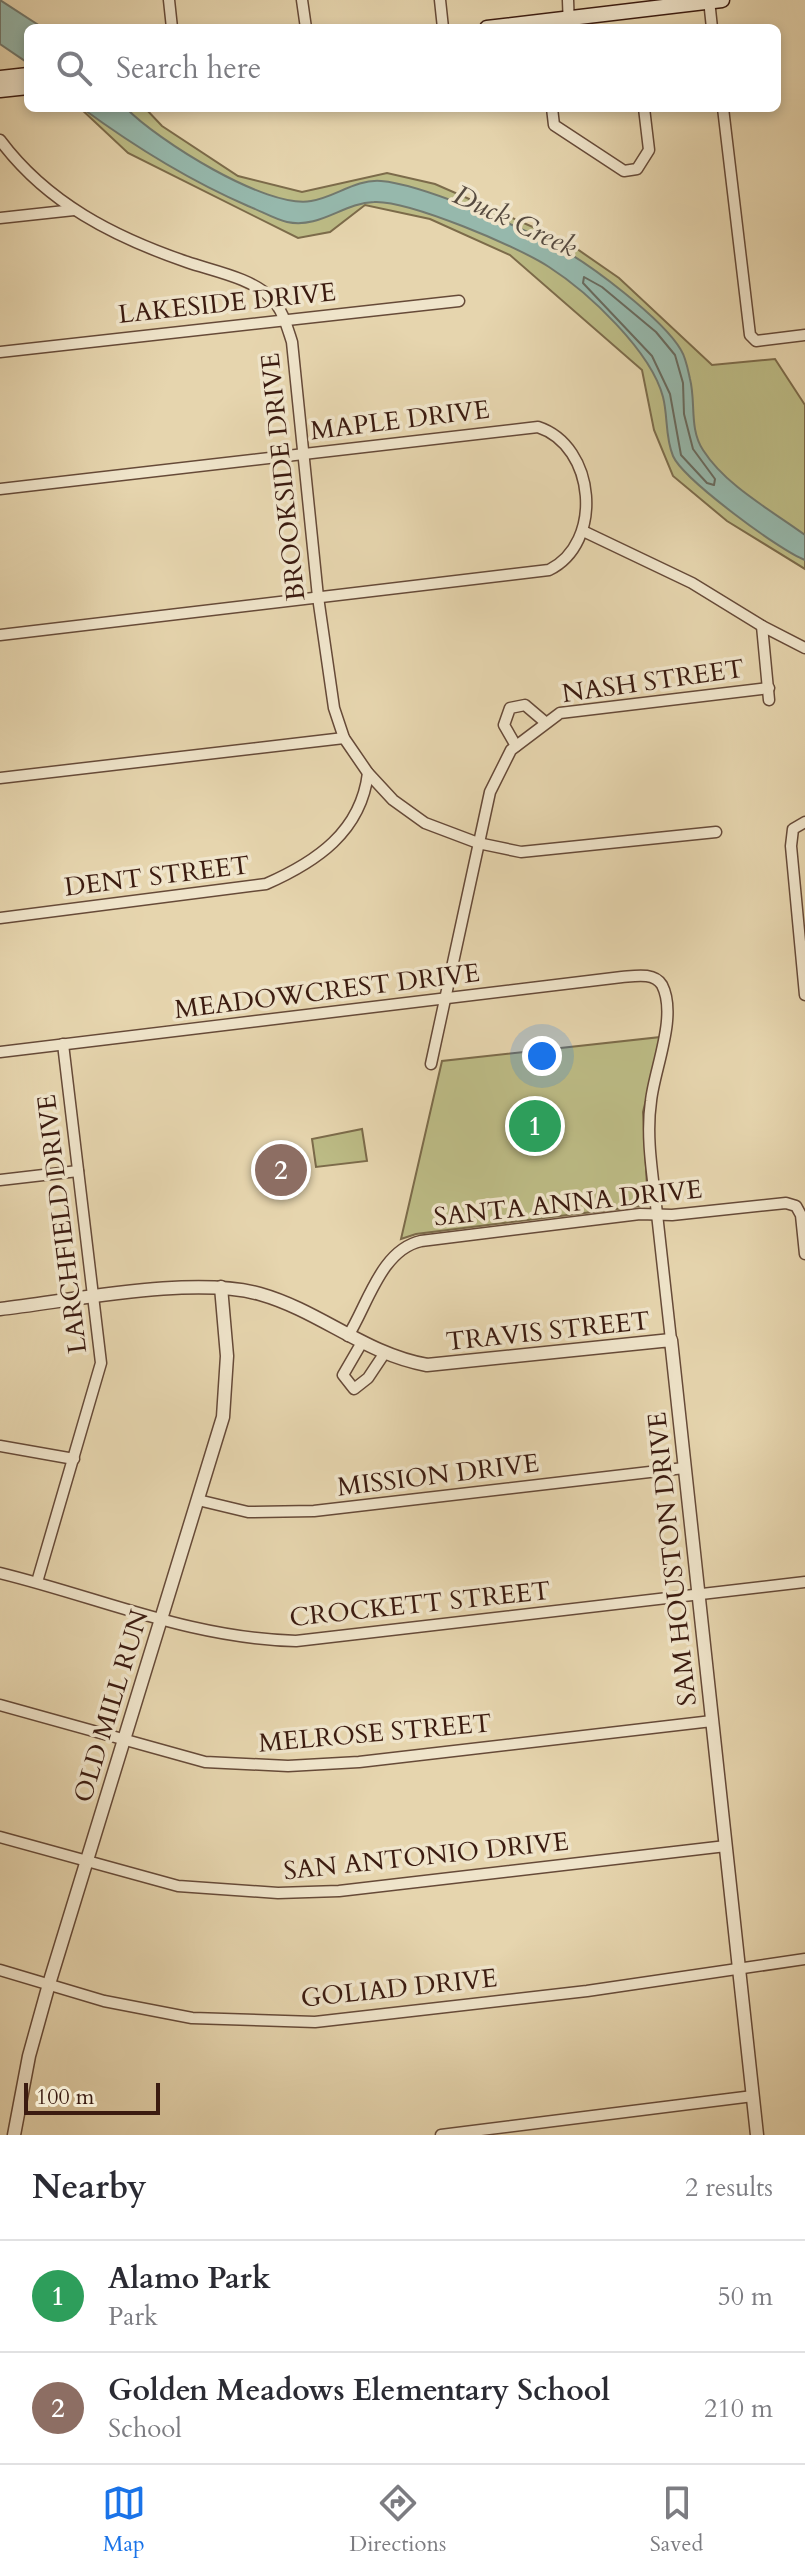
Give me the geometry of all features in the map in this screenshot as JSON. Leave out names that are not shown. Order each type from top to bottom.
[{"type":"main road","points":[[569,23],[714,0]]},
{"type":"main road","points":[[0,78],[24,75]]},
{"type":"main road","points":[[0,90],[24,87]]},
{"type":"street","points":[[169,0],[172,24]]},
{"type":"street","points":[[302,0],[305,24]]},
{"type":"street","points":[[440,0],[443,24]]},
{"type":"street","points":[[568,0],[569,23]]},
{"type":"street","points":[[712,24],[714,0]]},
{"type":"street","points":[[552,112],[554,125],[624,171],[637,169],[649,150],[644,112]]},
{"type":"street","points":[[723,112],[750,335],[756,341],[805,335]]},
{"type":"street","name":"BROOKSIDE DRIVE","points":[[0,140],[47,192],[74,210],[154,250],[257,287],[271,298],[284,318],[292,342],[318,597],[334,708],[344,738],[368,773]]},
{"type":"street","points":[[0,218],[74,210]]},
{"type":"street","name":"LAKESIDE DRIVE","points":[[0,352],[284,318],[459,301]]},
{"type":"street","name":"MAPLE DRIVE","points":[[0,489],[538,427],[554,432],[576,455],[582,474],[583,531]]},
{"type":"street","points":[[0,635],[549,570],[565,562],[583,531],[692,583],[805,648]]},
{"type":"street","points":[[762,626],[769,700]]},
{"type":"street","name":"NASH STREET","points":[[478,843],[499,767],[516,746],[560,713],[769,688]]},
{"type":"street","points":[[516,746],[504,725],[510,708],[525,705],[545,722]]},
{"type":"street","points":[[0,778],[344,738]]},
{"type":"street","points":[[368,773],[393,800],[425,823],[478,843],[521,852],[546,852],[716,832]]},
{"type":"street","name":"DENT STREET","points":[[0,918],[266,884],[306,867],[335,842],[365,797],[368,773]]},
{"type":"street","points":[[805,822],[793,829],[791,846],[803,946],[805,995]]},
{"type":"street","points":[[431,1064],[478,843]]},
{"type":"street","name":"MEADOWCREST DRIVE","points":[[0,1052],[622,977],[646,975],[659,981]]},
{"type":"street","name":"SAM HOUSTON DRIVE","points":[[659,981],[665,1008],[664,1048],[651,1099],[649,1140],[757,2135]]},
{"type":"street","name":"LARCHFIELD DRIVE","points":[[37,1582],[101,1363],[63,1044]]},
{"type":"street","points":[[0,1180],[78,1171]]},
{"type":"street","name":"SANTA ANNA DRIVE","points":[[348,1336],[389,1259],[407,1244],[657,1213],[786,1203],[796,1206],[801,1215],[805,1254]]},
{"type":"street","name":"TRAVIS STREET","points":[[0,1309],[221,1287],[261,1294],[302,1310],[384,1354],[427,1365],[463,1364],[671,1340]]},
{"type":"street","name":"OLD MILL RUN","points":[[14,2135],[29,2056],[49,1984],[223,1417],[226,1388],[221,1287]]},
{"type":"street","points":[[361,1344],[343,1375],[354,1389],[368,1378],[384,1354]]},
{"type":"street","points":[[0,1446],[74,1459]]},
{"type":"street","name":"MISSION DRIVE","points":[[198,1500],[248,1512],[314,1511],[684,1468]]},
{"type":"street","name":"CROCKETT STREET","points":[[0,1573],[160,1622],[263,1640],[296,1641],[805,1582]]},
{"type":"street","name":"MELROSE STREET","points":[[0,1705],[123,1742],[205,1762],[288,1766],[359,1762],[712,1721]]},
{"type":"street","name":"SAN ANTONIO DRIVE","points":[[0,1837],[85,1863],[178,1886],[278,1893],[339,1891],[726,1846]]},
{"type":"street","name":"GOLIAD DRIVE","points":[[0,1970],[104,2001],[192,2018],[315,2022],[739,1971],[752,1964],[805,1959]]},
{"type":"street","points":[[441,2135],[753,2096]]},
{"type":"shaded area","points":[[84,112],[149,112],[162,126],[238,176],[302,192],[387,173],[435,184],[567,242],[619,278],[712,365],[775,359],[805,405],[805,569],[727,521],[673,476],[654,430],[642,370],[510,255],[430,219],[365,205],[330,232],[298,238],[128,153]]},
{"type":"shaded area","points":[[661,1037],[643,1112],[648,1205],[416,1234],[401,1239],[442,1061]]},
{"type":"shaded area","points":[[362,1129],[367,1161],[316,1167],[312,1139]]},
{"type":"water","points":[[0,0],[37,24],[24,24],[24,60],[0,44]]},
{"type":"water","points":[[88,112],[130,112],[186,154],[241,184],[267,194],[291,201],[311,201],[372,181],[398,184],[494,217],[570,254],[624,293],[672,337],[687,364],[694,424],[703,450],[736,486],[805,535],[805,560],[733,513],[681,467],[670,449],[663,397],[646,361],[599,307],[549,267],[463,226],[390,203],[363,203],[310,222],[282,221],[183,174]]},
{"type":"place","name":"Alamo Park","points":[[535,1126]]},
{"type":"place","name":"Golden Meadows Elementary School","points":[[281,1170]]},
{"type":"water label","name":"Duck Creek","points":[[515,221]]}]
